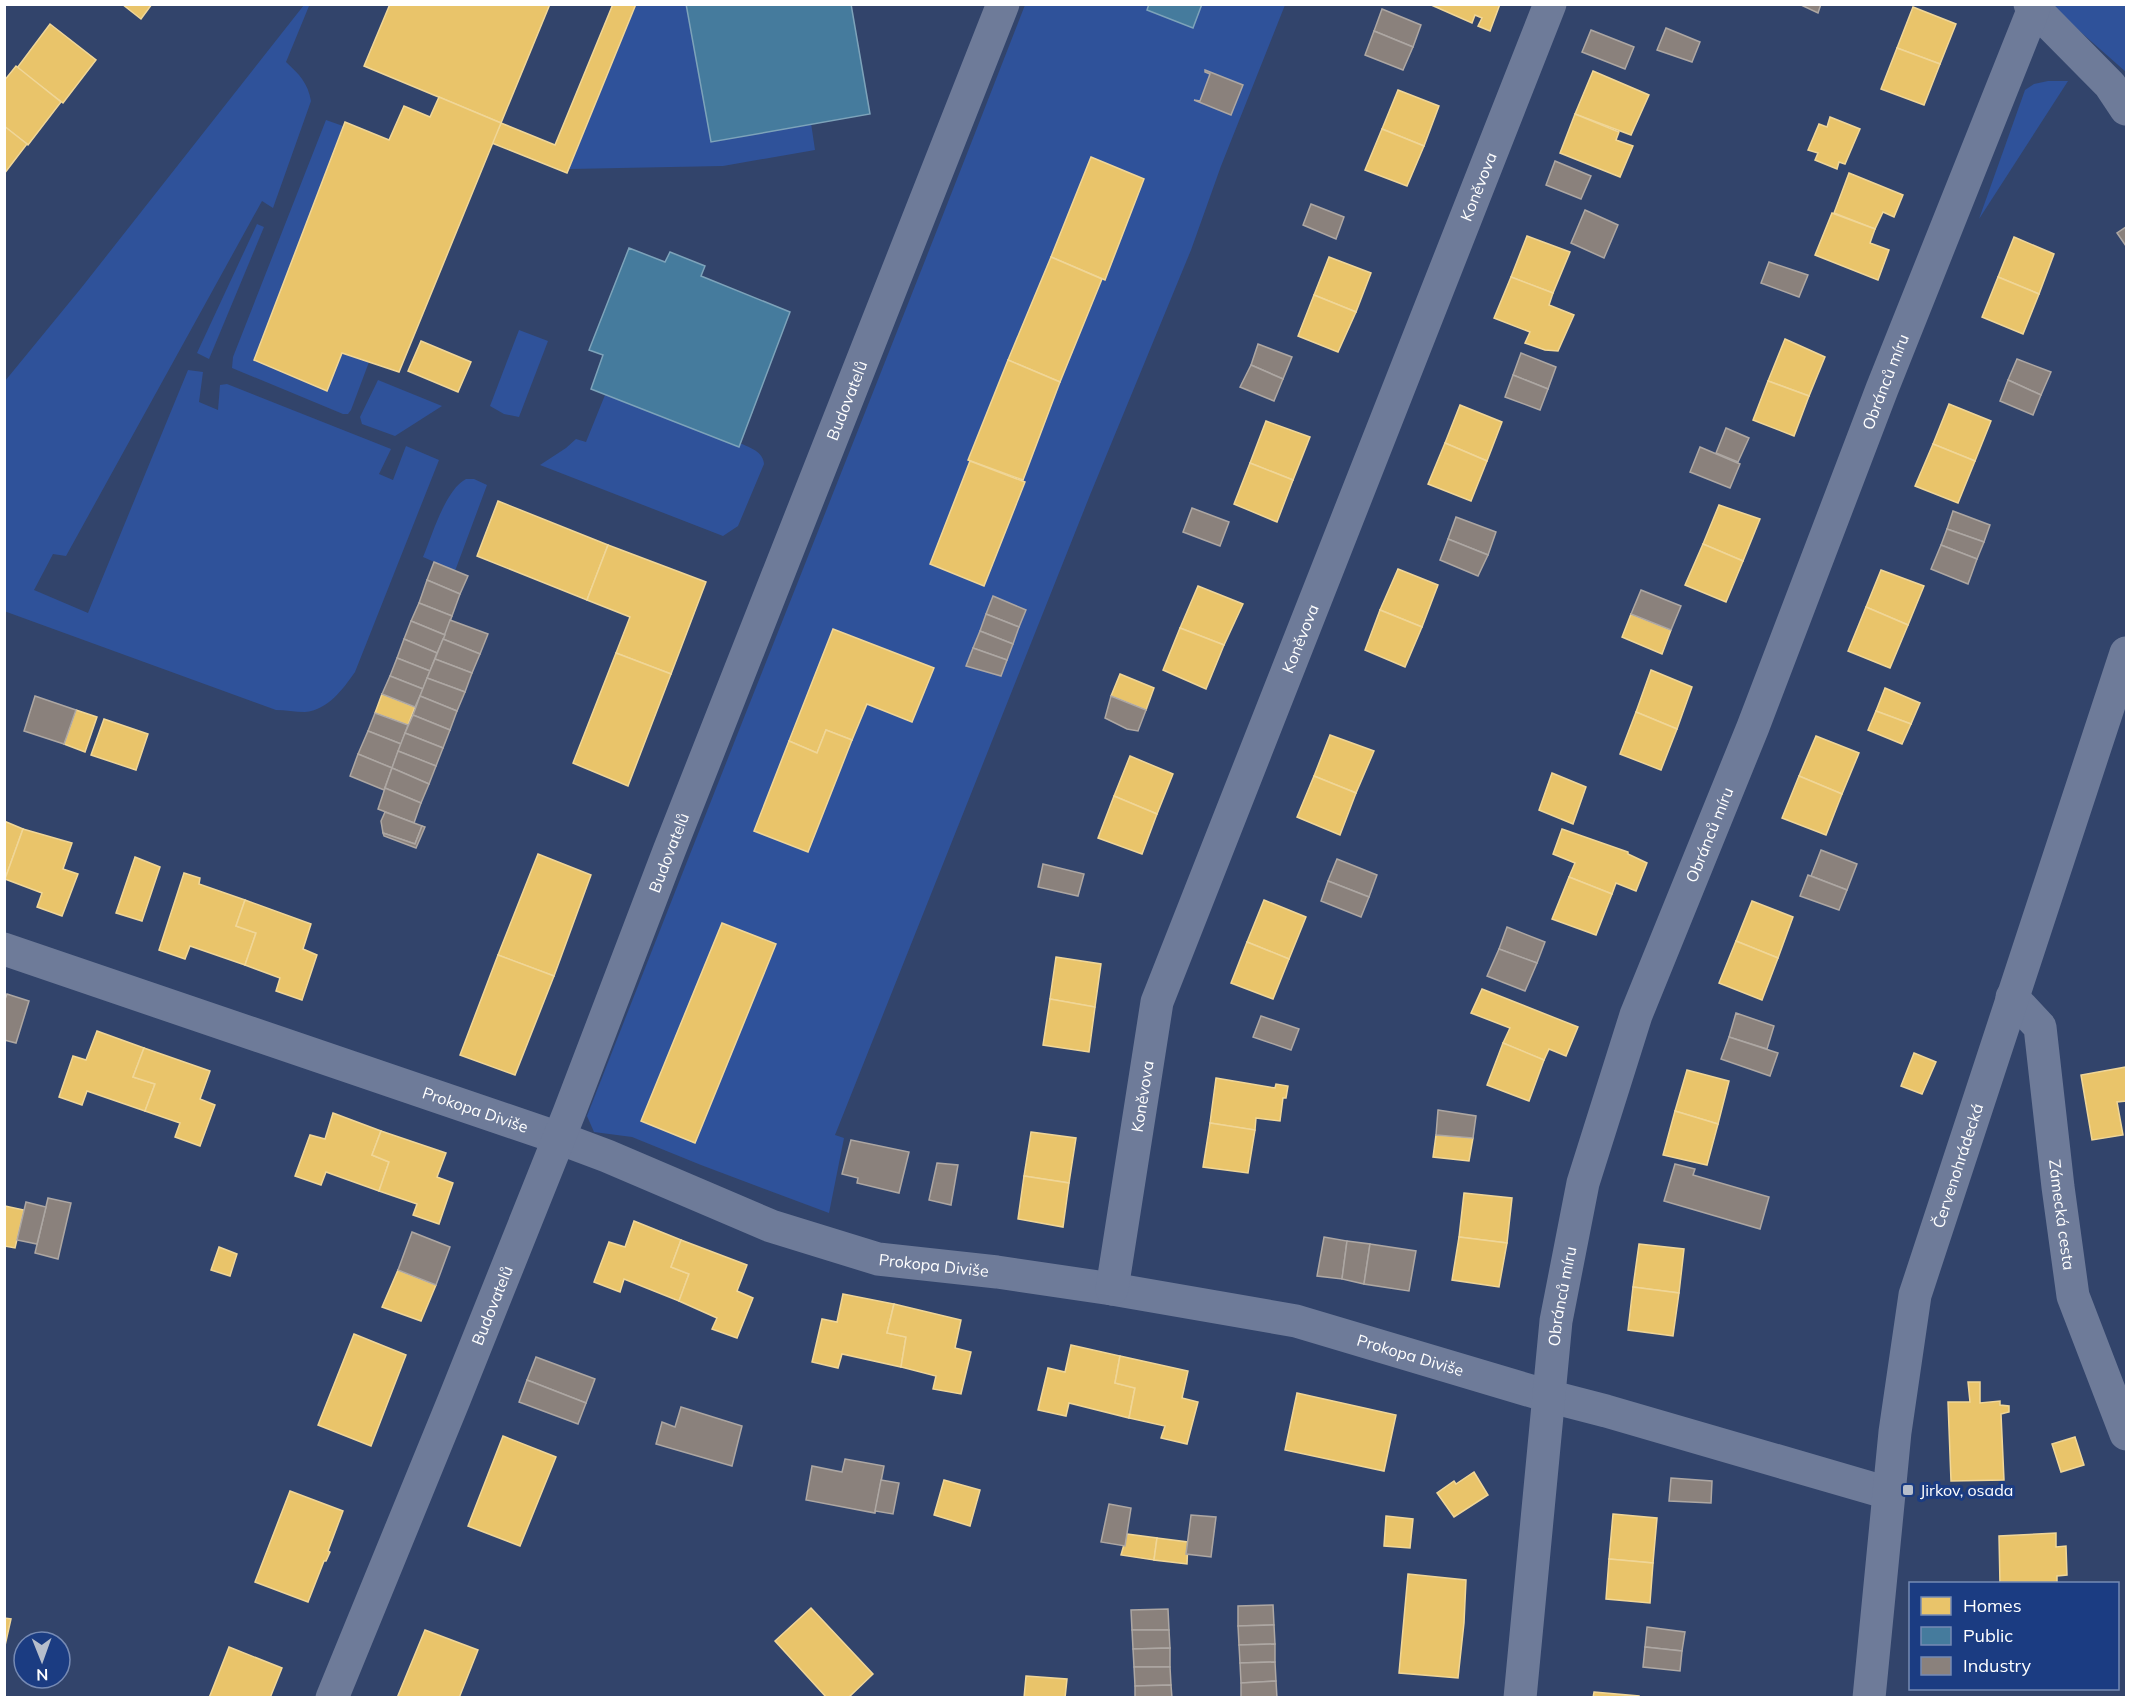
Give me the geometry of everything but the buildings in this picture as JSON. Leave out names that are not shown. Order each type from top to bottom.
[{"type":"street","name":"Budovatelů","points":[[332,1698],[559,1138],[1003,4]]},
{"type":"street","name":"Koněvova","points":[[1112,1289],[1157,1002],[1550,4]]},
{"type":"street","points":[[2032,6],[2110,85],[2127,109]]},
{"type":"street","name":"Obránců míru","points":[[1520,1698],[1556,1321],[1583,1183],[1636,1015],[1753,727],[2032,6]]},
{"type":"street","name":"Červenohrádecká","points":[[1869,1698],[1894,1432],[1915,1294],[2127,653]]},
{"type":"street","name":"Prokopa Diviše","points":[[4,949],[559,1138],[608,1156],[771,1226],[878,1259],[997,1272],[1112,1289],[1296,1321],[1888,1493]]},
{"type":"street","name":"Zámecká cesta","points":[[2012,997],[2040,1027],[2073,1296],[2127,1434]]},
{"type":"shaded area","points":[[304,5],[316,5],[309,6],[286,62],[302,79],[311,101],[273,208],[262,201],[66,556],[53,554],[34,590],[88,613],[188,370],[203,372],[199,402],[218,410],[220,385],[227,384],[391,449],[379,474],[393,480],[406,446],[439,460],[355,672],[340,692],[328,703],[305,712],[276,710],[4,611],[5,381]]},
{"type":"shaded area","points":[[636,5],[686,5],[711,141],[811,123],[815,150],[723,166],[569,169]]},
{"type":"shaded area","points":[[1025,5],[1285,5],[1221,166],[1191,250],[1090,495],[835,1135],[844,1138],[829,1213],[632,1137],[594,1132],[587,1116]]},
{"type":"shaded area","points":[[2050,5],[2126,5],[2126,72]]},
{"type":"shaded area","points":[[2068,81],[1979,219],[2025,90],[2034,84]]},
{"type":"shaded area","points":[[326,120],[343,126],[254,360],[326,391],[342,353],[369,362],[348,414],[343,414],[232,368],[233,357]]},
{"type":"shaded area","points":[[257,224],[264,227],[209,359],[197,353]]},
{"type":"shaded area","points":[[519,330],[548,341],[519,417],[504,414],[490,406]]},
{"type":"shaded area","points":[[378,380],[442,406],[395,436],[362,424],[360,417]]},
{"type":"shaded area","points":[[605,395],[740,443],[759,453],[764,464],[738,526],[723,536],[540,465],[576,439],[586,442]]},
{"type":"shaded area","points":[[466,479],[474,479],[487,485],[455,571],[423,557],[446,503],[458,485]]},
{"type":"place","name":"Jirkov, osada","points":[[1908,1490]]}]
